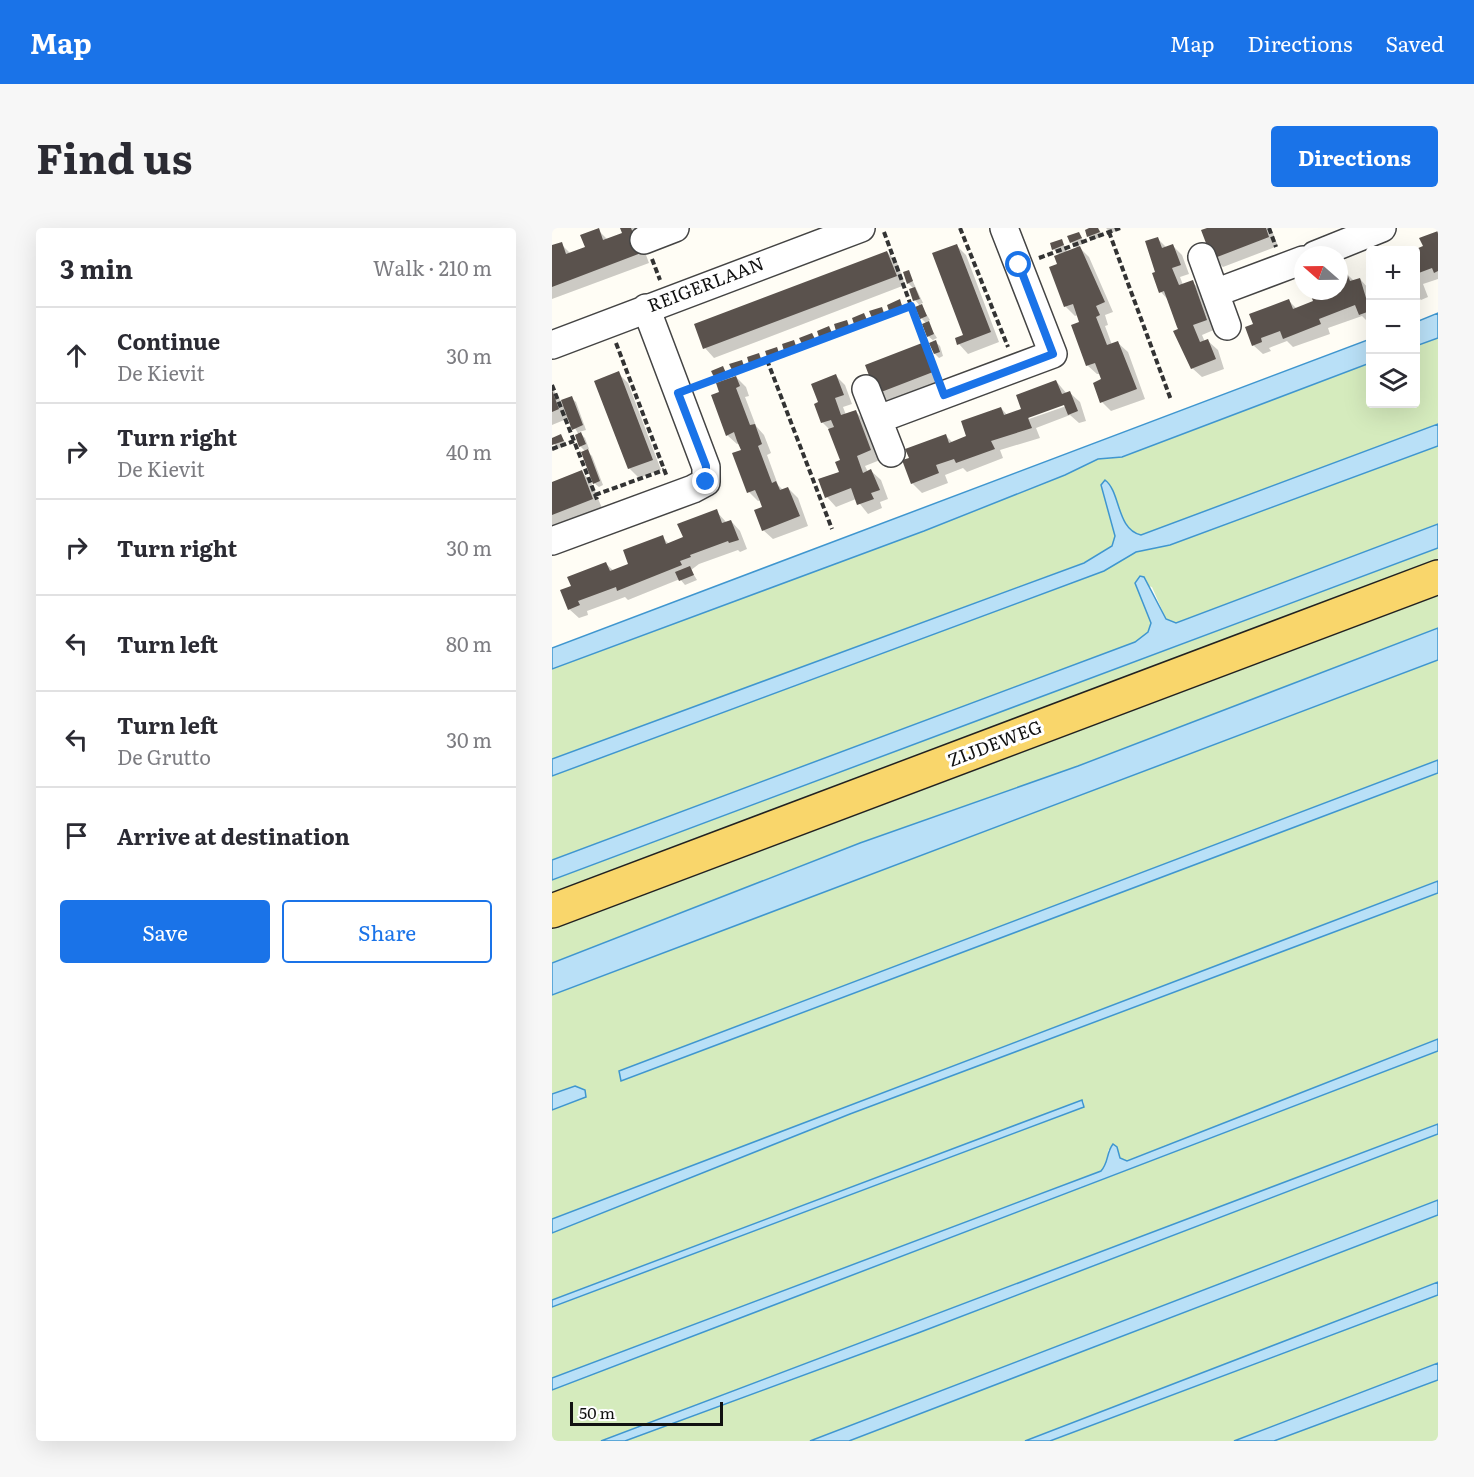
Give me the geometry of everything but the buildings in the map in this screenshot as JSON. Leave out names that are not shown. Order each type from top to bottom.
[{"type":"main road","name":"ZIJDEWEG","points":[[552,911],[1438,577]]},
{"type":"street","points":[[644,240],[675,228]]},
{"type":"street","name":"REIGERLAAN","points":[[552,345],[657,304],[808,236],[861,228]]},
{"type":"street","points":[[879,419],[1053,354],[1004,228]]},
{"type":"street","points":[[1338,246],[1383,228]]},
{"type":"street","points":[[1202,257],[1227,326]]},
{"type":"street","points":[[1215,293],[1294,263]]},
{"type":"street","points":[[552,541],[675,497],[706,482],[706,466],[678,393],[657,304]]},
{"type":"street","points":[[867,389],[891,453]]},
{"type":"path","points":[[883,228],[944,395]]},
{"type":"path","points":[[960,228],[1016,367]]},
{"type":"path","points":[[1019,265],[1120,228]]},
{"type":"path","points":[[1109,232],[1171,400]]},
{"type":"path","points":[[644,240],[657,304]]},
{"type":"path","points":[[678,393],[911,306]]},
{"type":"path","points":[[608,323],[675,497]]},
{"type":"path","points":[[767,360],[832,529]]},
{"type":"path","points":[[552,385],[606,521]]},
{"type":"path","points":[[552,449],[574,441]]},
{"type":"path","points":[[595,495],[664,470]]},
{"type":"green space","points":[[1438,338],[1438,424],[1141,535],[1125,523],[1112,489],[1115,536],[1112,546],[1083,563],[552,759],[552,669],[924,531],[1065,475],[1098,459],[1122,457],[1366,365],[1366,408],[1420,408],[1420,345]]},
{"type":"green space","points":[[1438,446],[1438,524],[1176,623],[1166,619],[1152,587],[1135,583],[1151,623],[1148,632],[1135,642],[552,860],[552,776],[1104,571],[1136,552],[1170,545]]},
{"type":"green space","points":[[1438,548],[1438,564],[552,899],[552,880]]},
{"type":"green space","points":[[1438,592],[1438,628],[1078,766],[860,843],[552,963],[552,926]]},
{"type":"green space","points":[[1438,660],[1438,760],[621,1081],[1438,773],[1438,881],[552,1219],[552,1110],[586,1096],[575,1086],[552,1094],[552,995]]},
{"type":"green space","points":[[1438,893],[1438,1039],[1127,1161],[1120,1158],[1117,1147],[1108,1150],[1107,1164],[1101,1171],[552,1378],[552,1307],[1083,1107],[1084,1102],[1082,1100],[552,1300],[552,1233],[850,1114]]},
{"type":"green space","points":[[1438,1051],[1438,1124],[601,1441],[552,1441],[552,1390]]},
{"type":"green space","points":[[1438,1134],[1438,1200],[810,1441],[625,1441],[918,1333]]},
{"type":"green space","points":[[1438,1215],[1438,1282],[1025,1441],[849,1441]]},
{"type":"green space","points":[[1438,1295],[1438,1363],[1234,1441],[1050,1441]]},
{"type":"green space","points":[[1438,1380],[1438,1441],[1274,1441],[1285,1437]]},
{"type":"water","points":[[1438,313],[1438,338],[1420,345],[1420,320]]},
{"type":"water","points":[[1366,341],[1366,365],[1122,457],[1098,459],[1065,475],[924,531],[552,669],[552,648]]},
{"type":"water","points":[[1438,424],[1438,446],[1170,545],[1136,552],[1104,571],[552,776],[552,759],[1084,563],[1112,546],[1115,536],[1101,485],[1105,480],[1114,493],[1127,526],[1141,535]]},
{"type":"water","points":[[1438,524],[1438,548],[552,880],[552,860],[1135,642],[1148,632],[1151,623],[1135,583],[1140,576],[1144,577],[1166,619],[1176,623]]},
{"type":"water","points":[[1438,628],[1438,660],[552,995],[552,963],[860,843],[1078,766]]},
{"type":"water","points":[[1438,760],[1438,773],[621,1081],[619,1071]]},
{"type":"water","points":[[1438,881],[1438,893],[850,1114],[552,1233],[552,1219]]},
{"type":"water","points":[[1438,1039],[1438,1051],[552,1390],[552,1378],[1101,1171],[1113,1144],[1117,1147],[1120,1158],[1127,1161]]},
{"type":"water","points":[[575,1086],[585,1090],[586,1097],[552,1110],[552,1094]]},
{"type":"water","points":[[1082,1100],[1084,1107],[552,1307],[552,1300]]},
{"type":"water","points":[[1438,1124],[1438,1134],[918,1333],[625,1441],[601,1441]]},
{"type":"water","points":[[1438,1200],[1438,1215],[849,1441],[810,1441]]},
{"type":"water","points":[[1438,1282],[1438,1295],[1050,1441],[1025,1441]]},
{"type":"water","points":[[1438,1363],[1438,1380],[1274,1441],[1234,1441]]},
{"type":"route","points":[[706,482],[706,466],[678,393],[911,306],[944,395],[1053,354],[1019,265]]}]
